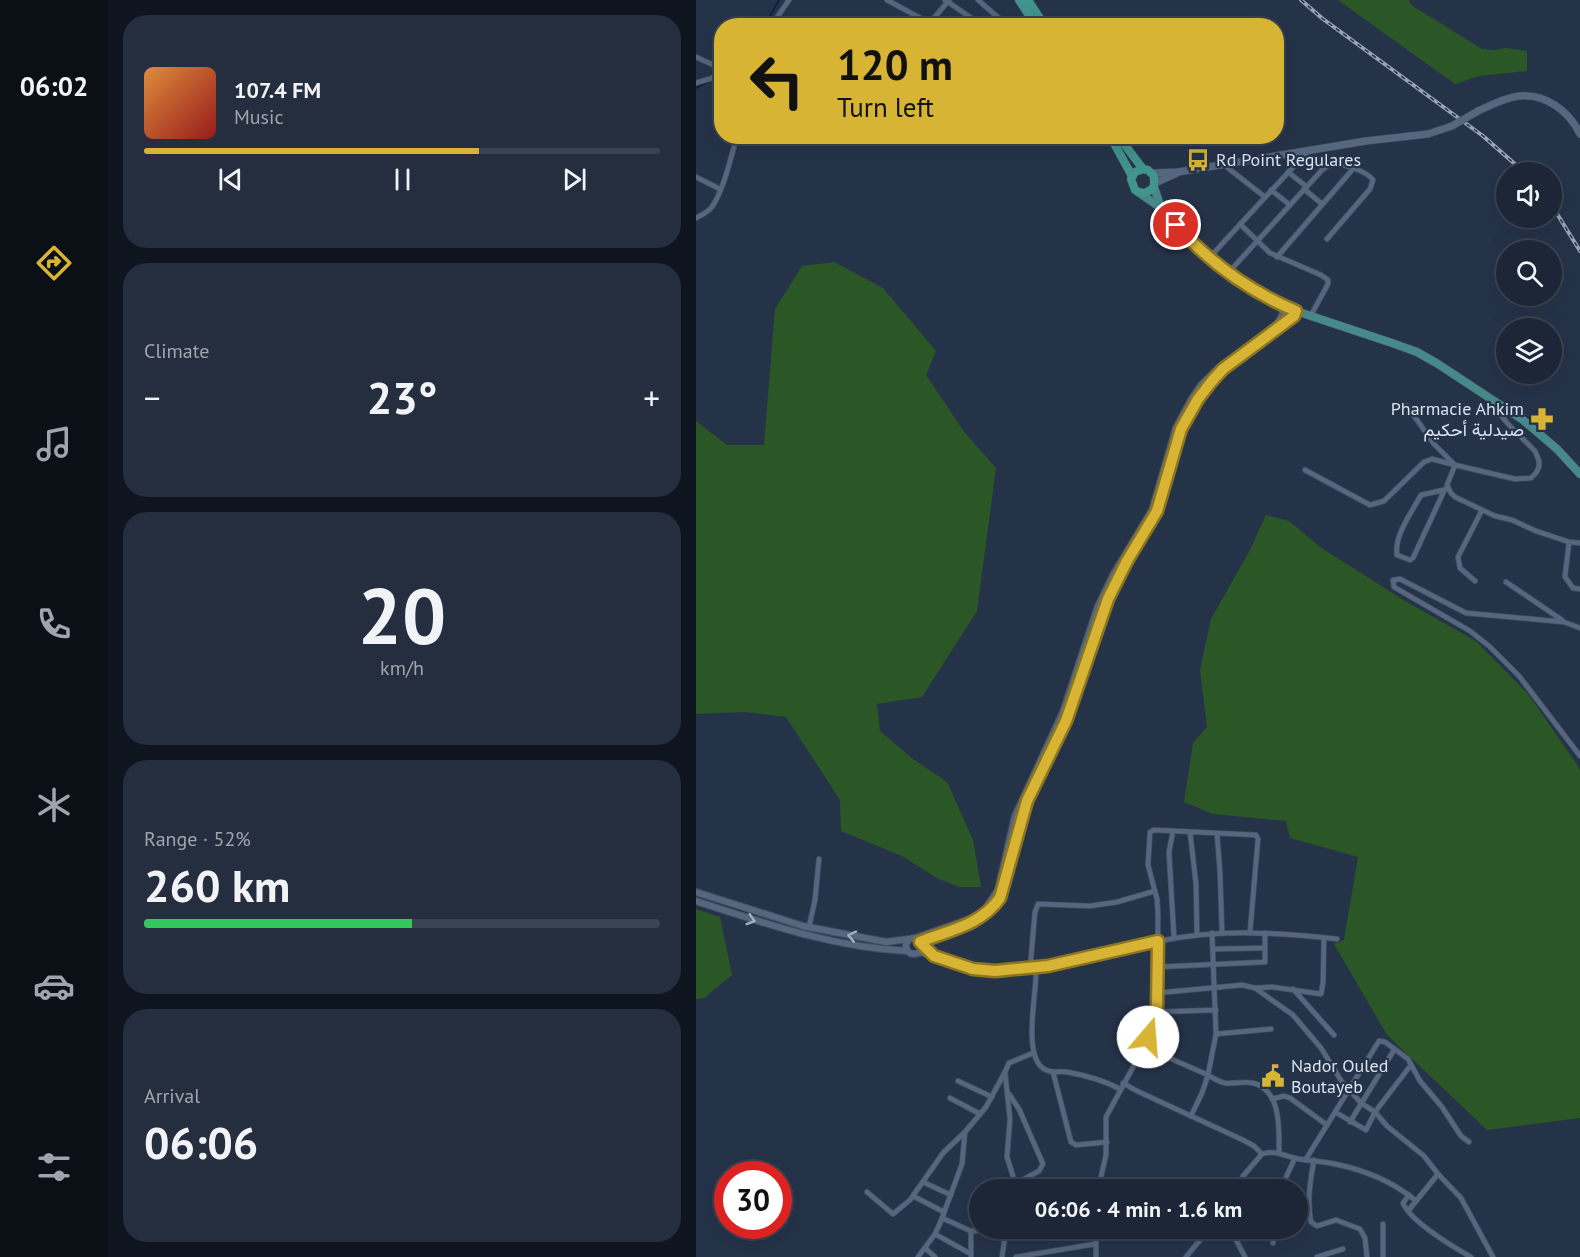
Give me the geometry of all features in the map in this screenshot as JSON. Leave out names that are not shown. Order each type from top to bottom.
[{"type":"highway","points":[[1019,0],[1031,18]]},
{"type":"highway","points":[[1028,0],[1040,18]]},
{"type":"highway","points":[[1114,144],[1132,176],[1132,187],[1138,192],[1147,193],[1154,185],[1152,173],[1143,169],[1124,144]]},
{"type":"highway","points":[[1132,176],[1138,170],[1143,169]]},
{"type":"main road","points":[[1152,173],[1178,172],[1366,141],[1428,134],[1452,126],[1510,97],[1540,98],[1565,112],[1580,134]]},
{"type":"main road","points":[[1161,207],[1154,185],[1178,172]]},
{"type":"main road","points":[[1138,192],[1161,207],[1209,258],[1255,291],[1310,317],[1417,352],[1524,420],[1580,474]]},
{"type":"street","points":[[777,18],[789,0]]},
{"type":"street","points":[[888,0],[921,18]]},
{"type":"street","points":[[978,0],[998,18]]},
{"type":"street","points":[[936,18],[947,1],[971,18]]},
{"type":"street","points":[[696,57],[714,66]]},
{"type":"street","points":[[696,83],[714,76]]},
{"type":"street","points":[[696,218],[710,209],[720,189],[734,144]]},
{"type":"street","points":[[1209,258],[1308,151]]},
{"type":"street","points":[[1229,272],[1322,170],[1331,164],[1353,168],[1372,177],[1373,184],[1328,239]]},
{"type":"street","points":[[1224,165],[1265,197]]},
{"type":"street","points":[[1276,256],[1353,168]]},
{"type":"street","points":[[1288,172],[1322,204]]},
{"type":"street","points":[[696,177],[720,189]]},
{"type":"street","points":[[1271,190],[1290,205]]},
{"type":"street","points":[[1240,224],[1270,253],[1321,274],[1328,280],[1310,317]]},
{"type":"street","points":[[1281,324],[1286,307]]},
{"type":"street","points":[[907,951],[906,946],[917,941],[976,920],[993,908],[1000,898],[1027,801],[1066,721],[1108,599],[1127,561],[1157,511],[1181,429],[1198,399],[1223,369],[1294,316],[1296,311]]},
{"type":"street","points":[[1305,471],[1370,505],[1384,501],[1427,459],[1515,479],[1531,478],[1536,473],[1539,461],[1535,451],[1508,424],[1489,398]]},
{"type":"street","points":[[1407,406],[1441,454],[1455,465]]},
{"type":"street","points":[[1446,489],[1421,495],[1398,541],[1397,555],[1410,560],[1413,558],[1446,489],[1455,465]]},
{"type":"street","points":[[1446,489],[1455,497],[1482,510],[1569,542],[1580,543]]},
{"type":"street","points":[[1475,580],[1460,568],[1458,558],[1482,510]]},
{"type":"street","points":[[1569,542],[1565,577],[1573,588],[1580,589]]},
{"type":"street","points":[[1579,626],[1564,622],[1473,615],[1400,579],[1392,582],[1394,587],[1470,631],[1489,646],[1519,676],[1580,756]]},
{"type":"street","points":[[1506,582],[1564,622]]},
{"type":"street","points":[[1101,1179],[1107,1142],[1106,1117],[1144,1047],[1156,1012],[1158,907],[1148,865],[1149,833],[1154,830],[1258,836],[1250,932]]},
{"type":"street","points":[[1173,831],[1169,852],[1174,938]]},
{"type":"street","points":[[1190,831],[1196,884],[1197,935]]},
{"type":"street","points":[[1216,834],[1222,932]]},
{"type":"street","points":[[809,927],[815,900],[819,859]]},
{"type":"street","points":[[1120,1089],[1070,1072],[1047,1071],[1038,1065],[1033,1053],[1035,912],[1037,905],[1104,904],[1155,891]]},
{"type":"street","points":[[696,892],[809,927],[886,942],[917,941],[934,956]]},
{"type":"street","points":[[696,901],[784,930],[853,946],[934,956],[986,971],[1033,968],[1158,941],[1222,932],[1337,939]]},
{"type":"street","points":[[719,909],[722,901]]},
{"type":"street","points":[[1191,1116],[1208,1075],[1216,1034],[1212,933]]},
{"type":"street","points":[[1157,967],[1265,962],[1265,933]]},
{"type":"street","points":[[1157,993],[1242,985],[1255,988],[1293,989],[1318,994],[1322,992],[1324,938]]},
{"type":"street","points":[[917,941],[921,949],[917,953]]},
{"type":"street","points":[[1214,949],[1265,948]]},
{"type":"street","points":[[1255,988],[1293,1015],[1321,1048],[1337,1077],[1361,1103],[1375,1112],[1387,1126],[1424,1156],[1461,1198],[1493,1257]]},
{"type":"street","points":[[1293,989],[1334,1035]]},
{"type":"street","points":[[1156,1012],[1216,1010]]},
{"type":"street","points":[[1216,1034],[1271,1029]]},
{"type":"street","points":[[1306,1159],[1377,1042],[1382,1041],[1408,1059],[1420,1082],[1468,1142]]},
{"type":"street","points":[[1144,1047],[1225,1083],[1245,1082],[1259,1085],[1272,1099],[1277,1113],[1279,1153]]},
{"type":"street","points":[[1350,1122],[1394,1050]]},
{"type":"street","points":[[867,1192],[893,1214],[913,1196],[944,1153],[980,1114],[992,1097],[1009,1063],[1033,1053]]},
{"type":"street","points":[[1335,1113],[1366,1130],[1375,1112],[1411,1065]]},
{"type":"street","points":[[1005,1072],[1010,1126],[1007,1157],[1011,1179]]},
{"type":"street","points":[[1053,1072],[1071,1142],[1080,1145],[1107,1142]]},
{"type":"street","points":[[958,1081],[992,1097]]},
{"type":"street","points":[[1123,1083],[1243,1140],[1257,1148],[1262,1154]]},
{"type":"street","points":[[1008,1092],[1019,1109],[1043,1164],[1039,1171],[1026,1179]]},
{"type":"street","points":[[1272,1099],[1284,1096],[1290,1098],[1327,1125]]},
{"type":"street","points":[[950,1098],[980,1114]]},
{"type":"street","points":[[918,1257],[935,1234],[951,1195],[962,1164],[965,1132]]},
{"type":"street","points":[[1242,1179],[1262,1154],[1279,1153],[1295,1158],[1334,1163],[1362,1172],[1388,1183],[1415,1200]]},
{"type":"street","points":[[1285,1179],[1295,1158]]},
{"type":"street","points":[[1308,1198],[1314,1160]]},
{"type":"street","points":[[1408,1211],[1438,1174]]},
{"type":"street","points":[[922,1182],[951,1195]]},
{"type":"street","points":[[1408,1195],[1403,1203],[1408,1211],[1447,1242],[1471,1257]]},
{"type":"street","points":[[913,1196],[969,1230]]},
{"type":"street","points":[[1308,1208],[1313,1225],[1317,1226],[1336,1220],[1356,1227],[1364,1233],[1367,1257]]},
{"type":"street","points":[[1383,1224],[1383,1257]]},
{"type":"street","points":[[935,1234],[971,1255],[971,1239]]},
{"type":"street","points":[[1002,1257],[1005,1239]]},
{"type":"street","points":[[1095,1239],[1096,1257]]},
{"type":"street","points":[[1186,1257],[1201,1239]]},
{"type":"street","points":[[1236,1239],[1245,1257]]},
{"type":"street","points":[[1273,1239],[1273,1243]]},
{"type":"street","points":[[1016,1257],[1095,1244]]},
{"type":"street","points":[[925,1248],[935,1257]]},
{"type":"street","points":[[1317,1257],[1343,1249]]},
{"type":"green space","points":[[1338,0],[1409,0],[1411,5],[1482,49],[1505,48],[1527,51],[1527,71],[1479,76],[1455,84]]},
{"type":"green space","points":[[834,262],[883,288],[936,351],[926,375],[965,433],[996,468],[977,611],[922,697],[877,704],[880,731],[913,759],[947,782],[973,840],[981,887],[959,887],[937,878],[902,856],[841,831],[840,800],[786,717],[745,712],[696,714],[696,421],[727,445],[764,445],[775,309],[802,266]]},
{"type":"green space","points":[[1266,515],[1289,521],[1320,547],[1405,601],[1476,641],[1529,695],[1578,766],[1580,771],[1580,1118],[1487,1130],[1387,1035],[1334,944],[1344,940],[1358,857],[1290,838],[1286,821],[1213,814],[1184,802],[1193,743],[1207,727],[1200,670],[1211,619],[1250,550]]},
{"type":"green space","points":[[696,909],[720,917],[732,975],[704,998],[696,999]]},
{"type":"waterway","points":[[770,16],[779,0]]},
{"type":"waterway","points":[[696,88],[714,78]]},
{"type":"railway","points":[[1301,0],[1323,19],[1483,136],[1513,162]]},
{"type":"railway","points":[[1562,222],[1580,251]]},
{"type":"place","name":"Rd Point Regulares","points":[[1198,160]]},
{"type":"place","name":"Pharmacie Ahkim صيدلية أحكيم","points":[[1542,419]]},
{"type":"place","name":"Nador Ouled Boutayeb","points":[[1273,1076]]},
{"type":"route","points":[[1148,1037],[1158,1000],[1158,941],[1048,966],[995,971],[973,969],[934,956],[920,942],[976,920],[993,908],[1000,898],[1027,801],[1066,721],[1101,613],[1127,561],[1143,538],[1157,511],[1181,429],[1198,399],[1223,369],[1290,320],[1296,311],[1255,291],[1209,258],[1176,225]]}]
